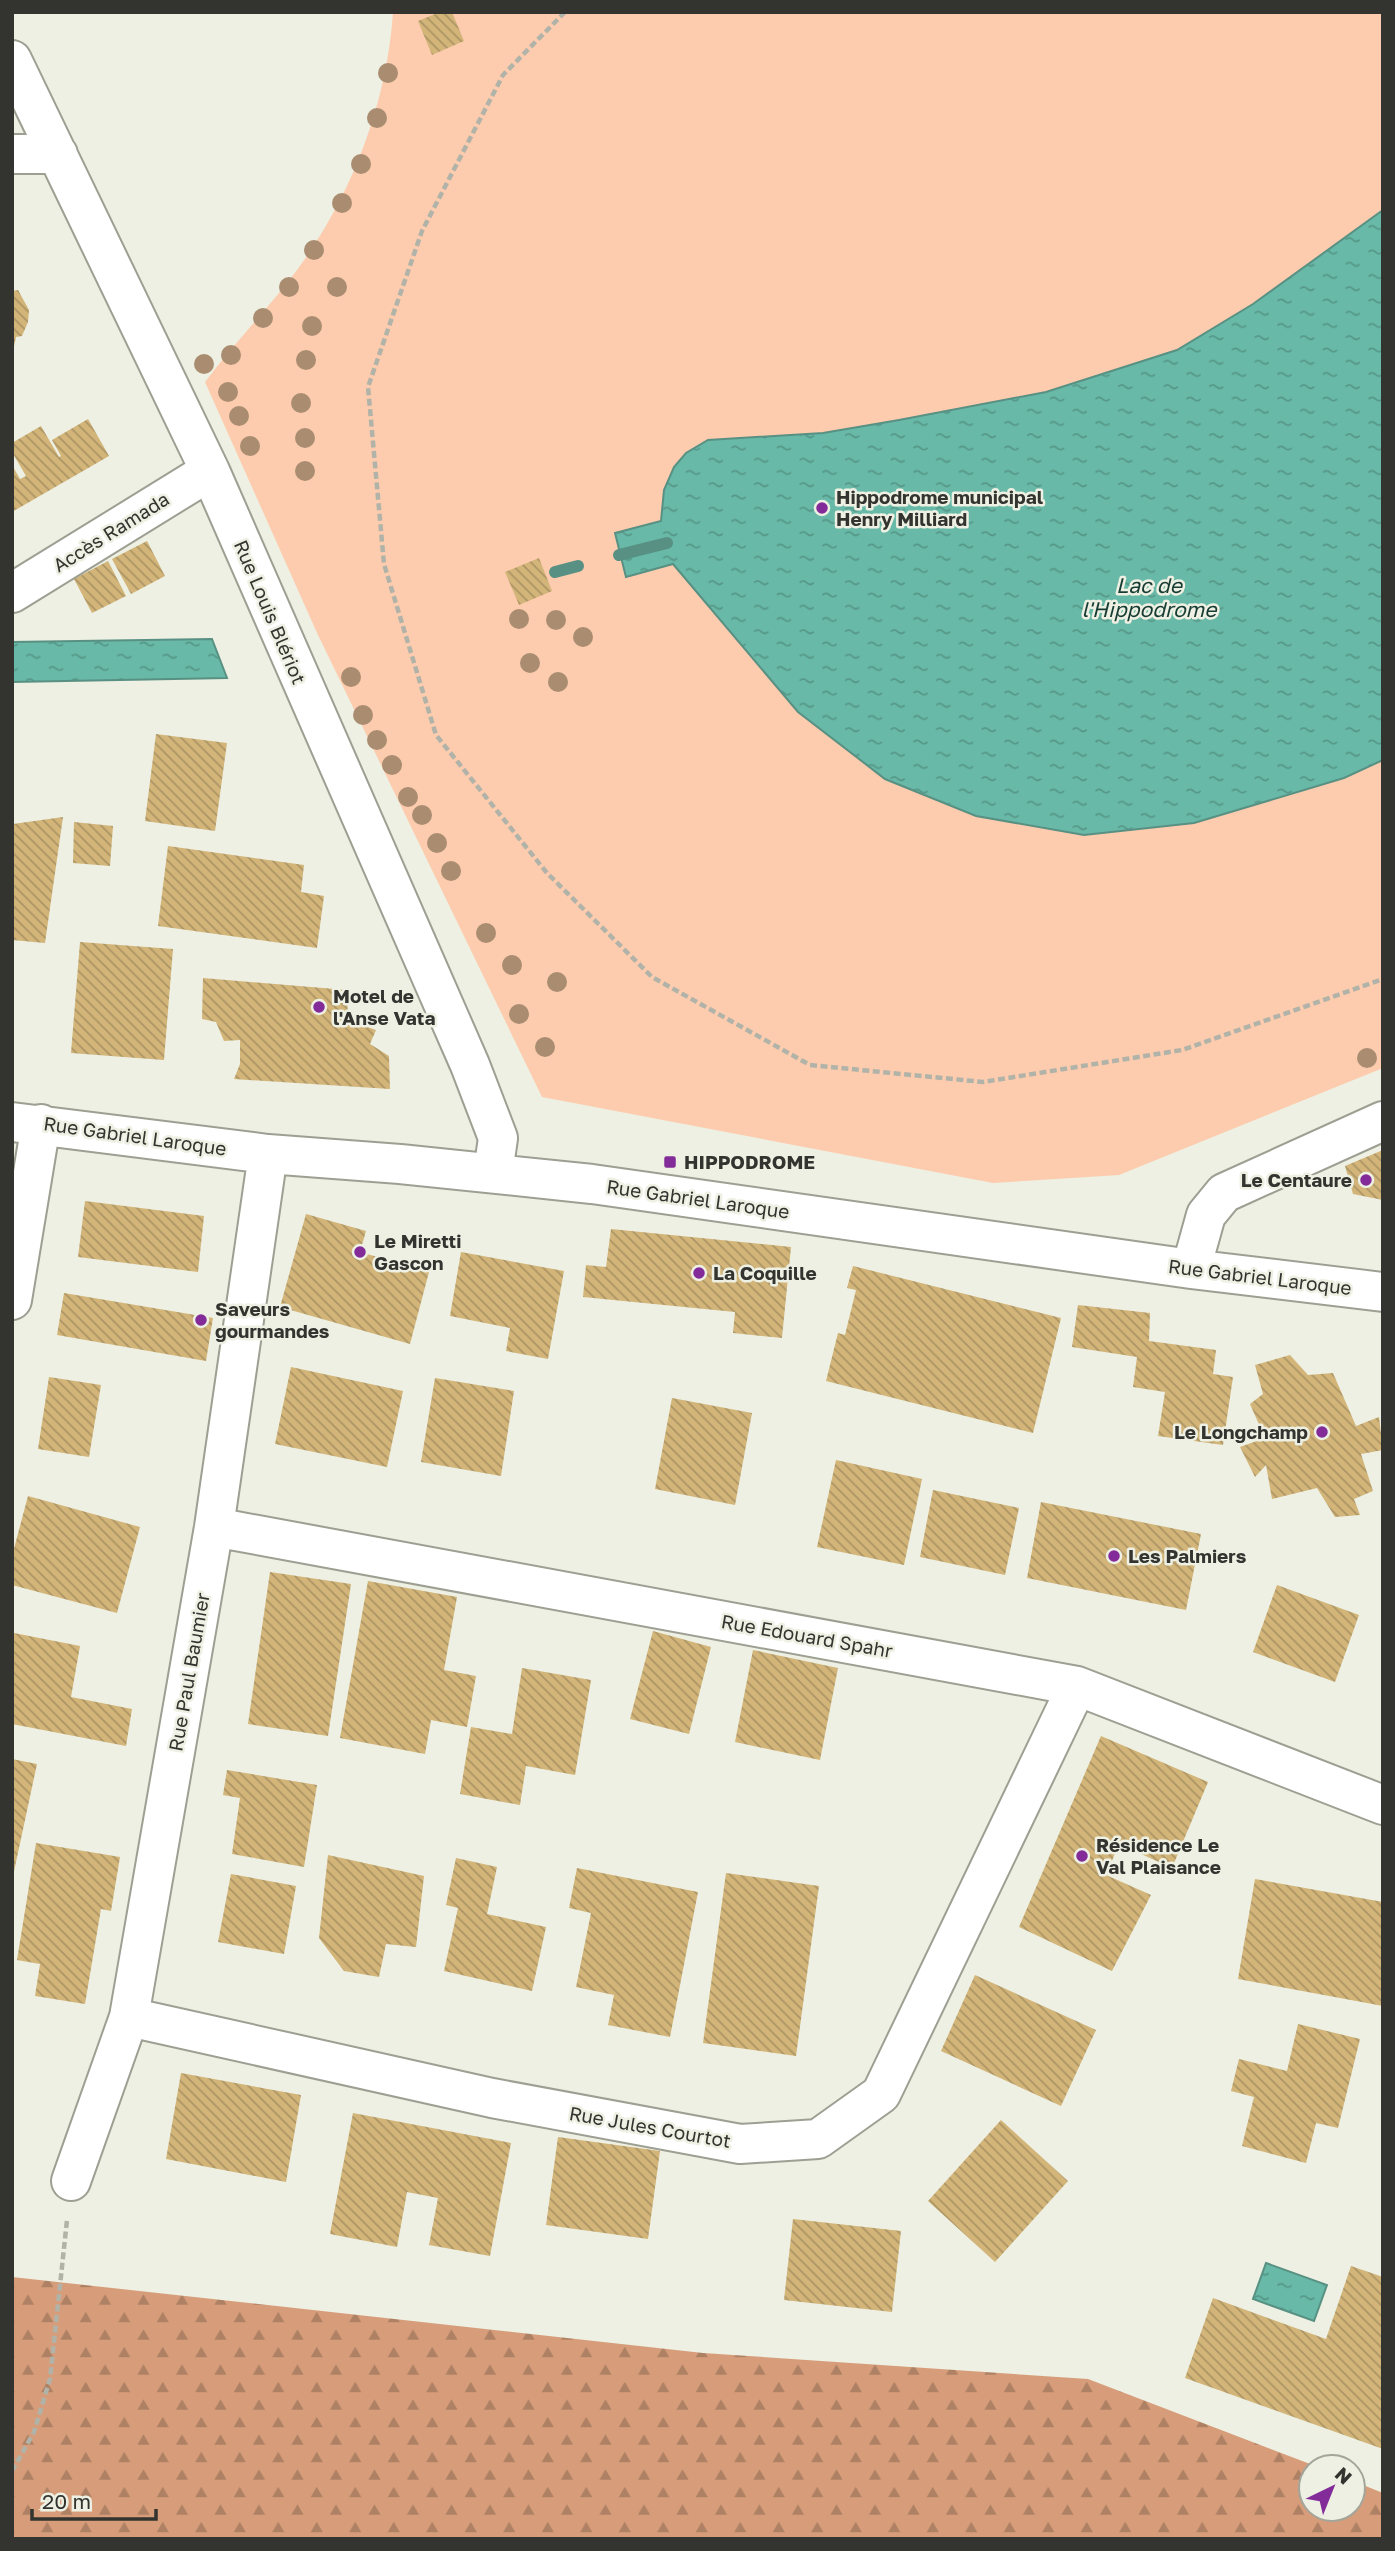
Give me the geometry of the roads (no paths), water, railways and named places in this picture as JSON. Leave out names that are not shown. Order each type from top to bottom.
[{"type":"street","name":"Rue Louis Blériot","points":[[12,61],[210,471],[474,1077],[498,1138],[494,1173]]},
{"type":"street","points":[[12,154],[58,154]]},
{"type":"street","name":"Accès Ramada","points":[[12,593],[210,471]]},
{"type":"street","points":[[1191,1269],[1206,1215],[1224,1193],[1383,1121]]},
{"type":"street","points":[[12,1300],[27,1123]]},
{"type":"street","name":"Rue Gabriel Laroque","points":[[27,1123],[268,1154],[592,1184],[1191,1269],[1383,1292]]},
{"type":"street","name":"Rue Paul Baumier","points":[[71,2180],[129,2017],[214,1527],[268,1154]]},
{"type":"street","name":"Rue Edouard Spahr","points":[[214,1527],[1077,1686],[1383,1805]]},
{"type":"street","name":"Rue Jules Courtot","points":[[129,2017],[492,2098],[740,2144],[818,2139],[881,2094],[1077,1686]]},
{"type":"water","name":"Lac de l'Hippodrome","points":[[1383,210],[1383,760],[1344,778],[1194,823],[1084,835],[976,816],[885,779],[798,712],[673,564],[626,577],[615,533],[661,521],[664,490],[674,467],[686,453],[708,440],[823,433],[1046,392],[1177,350],[1253,304]]},
{"type":"water","points":[[212,639],[227,678],[12,682],[12,642]]},
{"type":"water","points":[[1266,2263],[1327,2285],[1314,2321],[1253,2299]]},
{"type":"waterway","points":[[619,555],[667,543]]},
{"type":"waterway","points":[[555,572],[578,566]]},
{"type":"place","name":"Hippodrome municipal Henry Milliard","points":[[822,508]]},
{"type":"place","name":"Motel de l'Anse Vata","points":[[319,1007]]},
{"type":"place","name":"HIPPODROME","points":[[670,1162]]},
{"type":"place","name":"Le Centaure","points":[[1366,1180]]},
{"type":"place","name":"Le Miretti Gascon","points":[[360,1252]]},
{"type":"place","name":"La Coquille","points":[[699,1273]]},
{"type":"place","name":"Saveurs gourmandes","points":[[201,1320]]},
{"type":"place","name":"Le Longchamp","points":[[1322,1432]]},
{"type":"place","name":"Les Palmiers","points":[[1114,1556]]},
{"type":"place","name":"Résidence Le Val Plaisance","points":[[1082,1856]]}]
